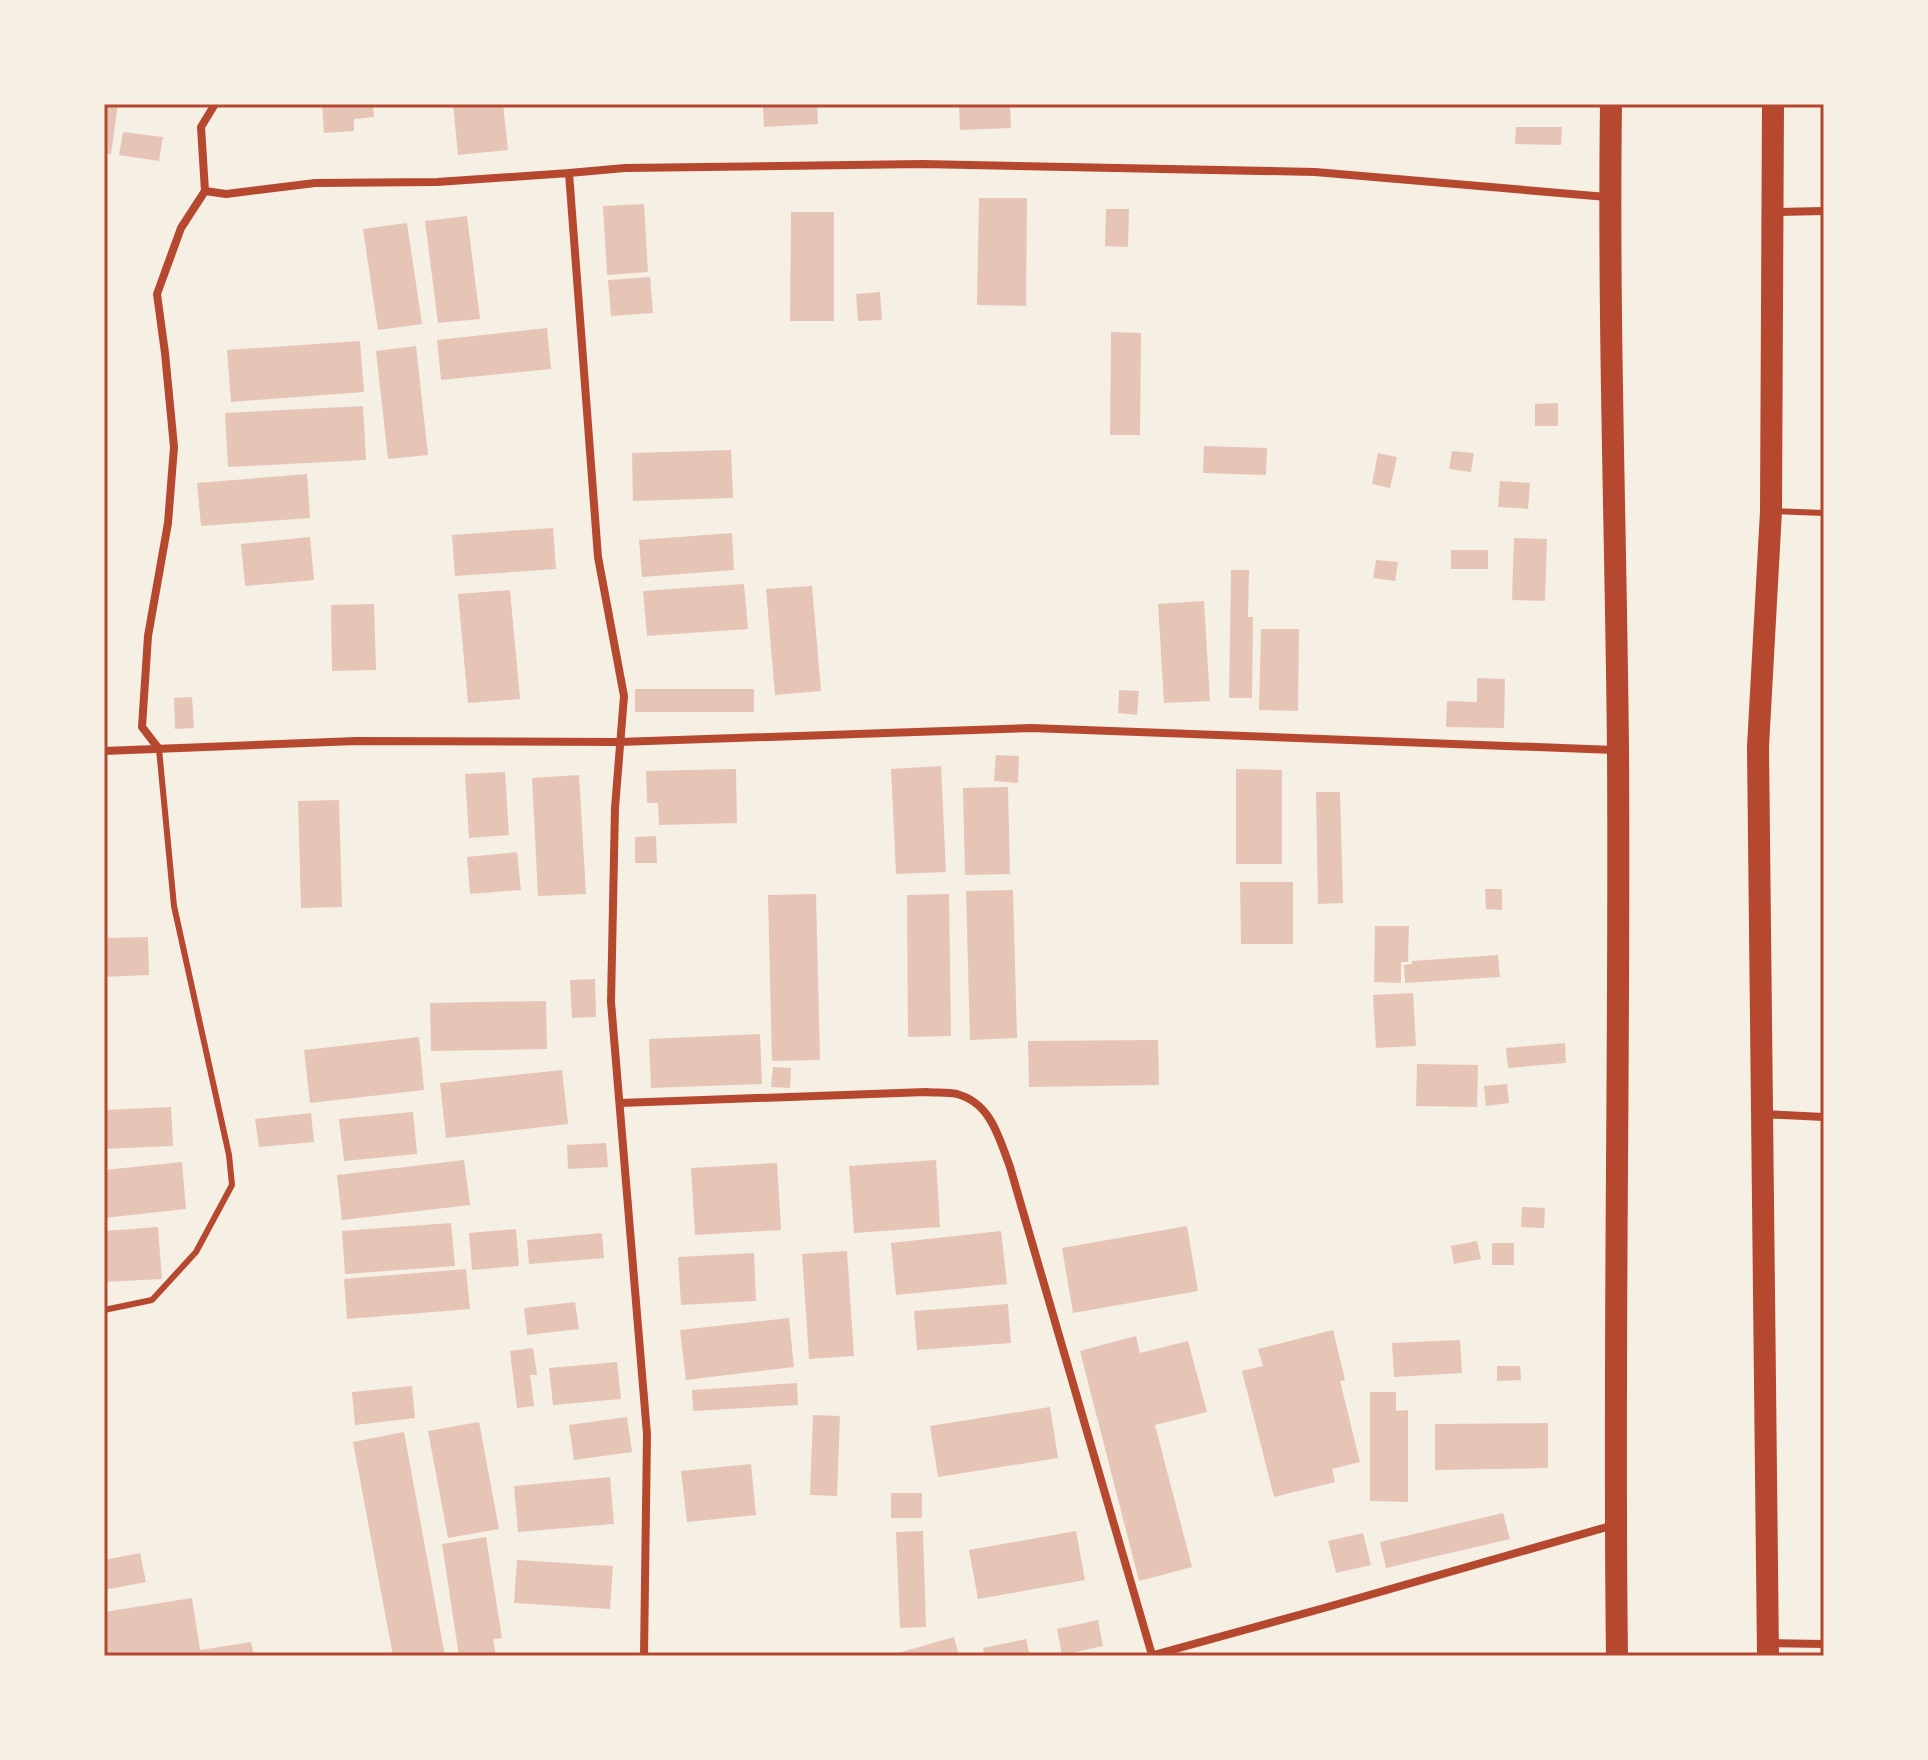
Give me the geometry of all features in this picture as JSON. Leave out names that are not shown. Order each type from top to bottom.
[{"type":"highway","points":[[1611,104],[1618,750],[1617,1656]]},
{"type":"highway","points":[[1768,1650],[1758,747],[1771,511],[1773,104]]},
{"type":"street","points":[[159,749],[142,727],[148,636],[168,523],[174,447],[157,294],[181,228],[205,191],[201,127],[215,104]]},
{"type":"street","points":[[205,191],[226,194],[315,183],[437,182],[625,168],[892,164],[1315,172],[1610,197]]},
{"type":"street","points":[[569,173],[598,557],[624,696],[615,808],[611,1002],[647,1434],[644,1656]]},
{"type":"street","points":[[1774,212],[1824,211]]},
{"type":"street","points":[[104,751],[356,741],[619,742],[1031,728],[1618,750]]},
{"type":"street","points":[[620,1103],[954,1093],[971,1099],[991,1117],[1010,1167],[1150,1656],[1615,1524]]},
{"type":"street","points":[[1761,1114],[1824,1117]]},
{"type":"street","points":[[1768,1650],[1824,1644]]},
{"type":"lane","points":[[1771,511],[1824,513]]},
{"type":"lane","points":[[104,1310],[152,1300],[196,1252],[232,1185],[229,1155],[174,906],[159,749]]},
{"type":"building","points":[[104,104],[118,104],[111,154],[104,153]]},
{"type":"building","points":[[322,104],[373,104],[374,117],[354,119],[354,131],[324,133]]},
{"type":"building","points":[[453,104],[503,104],[508,150],[458,155]]},
{"type":"building","points":[[763,104],[817,104],[818,124],[764,127]]},
{"type":"building","points":[[959,104],[1010,104],[1011,128],[960,130]]},
{"type":"building","points":[[1516,127],[1562,127],[1561,145],[1515,144]]},
{"type":"building","points":[[123,132],[163,137],[159,161],[119,155]]},
{"type":"building","points":[[979,198],[1027,198],[1026,306],[977,305]]},
{"type":"building","points":[[644,204],[648,272],[607,275],[603,206]]},
{"type":"building","points":[[1106,209],[1129,209],[1128,247],[1105,246]]},
{"type":"building","points":[[791,212],[834,212],[834,321],[790,321]]},
{"type":"building","points":[[467,216],[480,319],[438,323],[425,221]]},
{"type":"building","points":[[407,223],[422,324],[378,330],[363,229]]},
{"type":"building","points":[[650,277],[653,313],[611,316],[608,280]]},
{"type":"building","points":[[880,292],[882,320],[858,321],[856,294]]},
{"type":"building","points":[[547,328],[551,369],[441,380],[437,340]]},
{"type":"building","points":[[1111,332],[1141,333],[1140,435],[1110,435]]},
{"type":"building","points":[[360,341],[364,392],[231,402],[227,350]]},
{"type":"building","points":[[416,346],[428,455],[388,459],[376,351]]},
{"type":"building","points":[[1558,403],[1558,426],[1535,426],[1535,404]]},
{"type":"building","points":[[363,406],[366,460],[228,467],[225,413]]},
{"type":"building","points":[[1204,446],[1267,448],[1266,475],[1203,473]]},
{"type":"building","points":[[731,450],[733,498],[633,501],[632,453]]},
{"type":"building","points":[[1452,451],[1474,453],[1471,472],[1449,469]]},
{"type":"building","points":[[1378,453],[1397,457],[1390,488],[1372,484]]},
{"type":"building","points":[[307,474],[310,518],[201,526],[197,483]]},
{"type":"building","points":[[1500,481],[1530,483],[1528,509],[1498,507]]},
{"type":"building","points":[[553,528],[556,569],[455,576],[452,535]]},
{"type":"building","points":[[732,533],[734,570],[642,577],[639,540]]},
{"type":"building","points":[[310,537],[314,580],[245,586],[241,544]]},
{"type":"building","points":[[1514,538],[1547,539],[1545,601],[1512,600]]},
{"type":"building","points":[[1451,550],[1488,550],[1488,569],[1451,569]]},
{"type":"building","points":[[1376,560],[1398,562],[1395,581],[1373,578]]},
{"type":"building","points":[[1231,570],[1249,570],[1248,617],[1253,617],[1252,698],[1229,698]]},
{"type":"building","points":[[744,584],[748,629],[647,636],[643,591]]},
{"type":"building","points":[[812,586],[821,691],[775,695],[766,589]]},
{"type":"building","points":[[510,590],[520,699],[468,703],[458,594]]},
{"type":"building","points":[[1204,601],[1210,701],[1164,703],[1158,604]]},
{"type":"building","points":[[374,604],[376,670],[332,671],[331,605]]},
{"type":"building","points":[[1261,629],[1299,629],[1298,711],[1259,710]]},
{"type":"building","points":[[1477,678],[1505,679],[1504,728],[1446,727],[1447,701],[1477,702]]},
{"type":"building","points":[[635,689],[754,689],[754,712],[635,712]]},
{"type":"building","points":[[1119,690],[1139,691],[1137,715],[1118,713]]},
{"type":"building","points":[[192,697],[194,728],[175,729],[174,698]]},
{"type":"building","points":[[996,755],[1019,756],[1018,783],[994,781]]},
{"type":"building","points":[[941,766],[946,872],[896,874],[891,769]]},
{"type":"building","points":[[736,769],[737,823],[659,825],[658,803],[647,803],[646,771]]},
{"type":"building","points":[[1236,769],[1282,770],[1282,864],[1236,864]]},
{"type":"building","points":[[505,772],[509,835],[469,838],[465,774]]},
{"type":"building","points":[[579,775],[586,894],[538,896],[532,778]]},
{"type":"building","points":[[1008,787],[1010,874],[965,875],[963,788]]},
{"type":"building","points":[[1316,792],[1340,792],[1343,903],[1318,904]]},
{"type":"building","points":[[339,800],[342,907],[301,908],[298,801]]},
{"type":"building","points":[[656,836],[657,863],[635,863],[635,837]]},
{"type":"building","points":[[517,852],[521,890],[470,894],[467,857]]},
{"type":"building","points":[[1240,882],[1293,882],[1293,944],[1241,944]]},
{"type":"building","points":[[1485,889],[1502,889],[1502,910],[1486,909]]},
{"type":"building","points":[[1013,890],[1017,1038],[970,1040],[966,891]]},
{"type":"building","points":[[816,894],[820,1060],[772,1061],[768,895]]},
{"type":"building","points":[[949,894],[951,1036],[908,1037],[907,895]]},
{"type":"building","points":[[1375,926],[1409,926],[1408,962],[1401,962],[1401,983],[1374,982]]},
{"type":"building","points":[[148,937],[149,975],[104,977],[104,938]]},
{"type":"building","points":[[1498,955],[1500,977],[1405,983],[1404,965],[1412,964],[1412,961]]},
{"type":"building","points":[[595,979],[596,1017],[572,1018],[570,980]]},
{"type":"building","points":[[1413,993],[1416,1046],[1376,1048],[1373,995]]},
{"type":"building","points":[[546,1001],[547,1049],[431,1051],[430,1003]]},
{"type":"building","points":[[760,1034],[762,1084],[651,1088],[649,1039]]},
{"type":"building","points":[[419,1037],[424,1090],[310,1103],[304,1050]]},
{"type":"building","points":[[1158,1040],[1159,1085],[1029,1087],[1028,1041]]},
{"type":"building","points":[[1565,1043],[1566,1063],[1508,1068],[1506,1048]]},
{"type":"building","points":[[1417,1064],[1478,1065],[1477,1107],[1416,1106]]},
{"type":"building","points":[[773,1067],[791,1068],[790,1088],[771,1087]]},
{"type":"building","points":[[562,1070],[568,1124],[446,1138],[440,1083]]},
{"type":"building","points":[[1507,1084],[1509,1103],[1486,1106],[1484,1086]]},
{"type":"building","points":[[171,1107],[173,1146],[104,1149],[104,1110]]},
{"type":"building","points":[[413,1112],[417,1154],[344,1161],[339,1119]]},
{"type":"building","points":[[311,1113],[314,1142],[259,1147],[255,1119]]},
{"type":"building","points":[[606,1143],[608,1167],[568,1169],[567,1145]]},
{"type":"building","points":[[464,1160],[470,1205],[342,1220],[337,1175]]},
{"type":"building","points":[[936,1160],[940,1227],[854,1233],[849,1166]]},
{"type":"building","points":[[182,1162],[186,1209],[104,1218],[104,1170]]},
{"type":"building","points":[[777,1163],[781,1230],[695,1235],[691,1168]]},
{"type":"building","points":[[1522,1207],[1545,1208],[1544,1228],[1521,1227]]},
{"type":"building","points":[[451,1223],[455,1266],[345,1274],[342,1231]]},
{"type":"building","points":[[1187,1226],[1198,1291],[1073,1313],[1062,1248]]},
{"type":"building","points":[[158,1227],[162,1279],[104,1282],[104,1231]]},
{"type":"building","points":[[516,1229],[519,1266],[472,1270],[469,1233]]},
{"type":"building","points":[[1001,1231],[1007,1284],[896,1295],[891,1243]]},
{"type":"building","points":[[602,1233],[604,1258],[529,1264],[527,1240]]},
{"type":"building","points":[[1477,1241],[1481,1259],[1454,1264],[1451,1246]]},
{"type":"building","points":[[1492,1243],[1514,1243],[1514,1265],[1492,1265]]},
{"type":"building","points":[[847,1251],[854,1356],[809,1359],[802,1254]]},
{"type":"building","points":[[754,1253],[756,1301],[681,1305],[678,1257]]},
{"type":"building","points":[[466,1269],[470,1309],[347,1319],[344,1279]]},
{"type":"building","points":[[575,1302],[579,1329],[527,1335],[524,1308]]},
{"type":"building","points":[[1008,1304],[1011,1343],[917,1350],[914,1311]]},
{"type":"building","points":[[789,1318],[794,1367],[686,1380],[680,1330]]},
{"type":"building","points":[[1333,1330],[1345,1380],[1340,1381],[1360,1462],[1332,1469],[1335,1482],[1274,1497],[1242,1371],[1263,1366],[1258,1349]]},
{"type":"building","points":[[1136,1336],[1140,1353],[1188,1341],[1207,1412],[1155,1425],[1192,1567],[1139,1581],[1080,1351]]},
{"type":"building","points":[[1460,1340],[1462,1373],[1394,1377],[1392,1343]]},
{"type":"building","points":[[533,1348],[537,1375],[530,1375],[534,1406],[517,1408],[510,1351]]},
{"type":"building","points":[[617,1362],[621,1399],[553,1405],[549,1368]]},
{"type":"building","points":[[1497,1366],[1520,1366],[1521,1380],[1497,1381]]},
{"type":"building","points":[[797,1383],[798,1405],[693,1411],[692,1390]]},
{"type":"building","points":[[412,1386],[415,1418],[355,1425],[352,1392]]},
{"type":"building","points":[[1370,1392],[1396,1392],[1396,1411],[1408,1410],[1408,1502],[1370,1501]]},
{"type":"building","points":[[1050,1407],[1058,1458],[938,1477],[930,1426]]},
{"type":"building","points":[[813,1415],[840,1416],[837,1496],[810,1495]]},
{"type":"building","points":[[627,1417],[632,1452],[574,1460],[569,1425]]},
{"type":"building","points":[[479,1422],[499,1529],[448,1538],[428,1431]]},
{"type":"building","points":[[1548,1423],[1548,1468],[1435,1470],[1435,1424]]},
{"type":"building","points":[[404,1432],[445,1656],[393,1656],[353,1442]]},
{"type":"building","points":[[751,1464],[756,1515],[687,1522],[681,1471]]},
{"type":"building","points":[[610,1477],[614,1524],[518,1532],[514,1486]]},
{"type":"building","points":[[891,1493],[922,1493],[922,1518],[891,1518]]},
{"type":"building","points":[[1503,1513],[1510,1539],[1386,1568],[1380,1542]]},
{"type":"building","points":[[923,1531],[926,1627],[900,1628],[896,1532]]},
{"type":"building","points":[[1076,1531],[1085,1580],[978,1599],[969,1550]]},
{"type":"building","points":[[1363,1533],[1371,1565],[1336,1573],[1328,1541]]},
{"type":"building","points":[[486,1537],[502,1638],[493,1639],[496,1656],[459,1656],[442,1544]]},
{"type":"building","points":[[140,1553],[146,1582],[104,1590],[104,1560]]},
{"type":"building","points":[[517,1560],[613,1566],[610,1609],[514,1603]]},
{"type":"building","points":[[192,1598],[200,1650],[251,1642],[254,1656],[104,1656],[104,1612]]},
{"type":"building","points":[[1098,1620],[1103,1646],[1062,1655],[1057,1629]]},
{"type":"building","points":[[954,1637],[959,1656],[891,1656],[891,1655]]},
{"type":"building","points":[[1026,1639],[1030,1656],[985,1656],[983,1648]]}]
